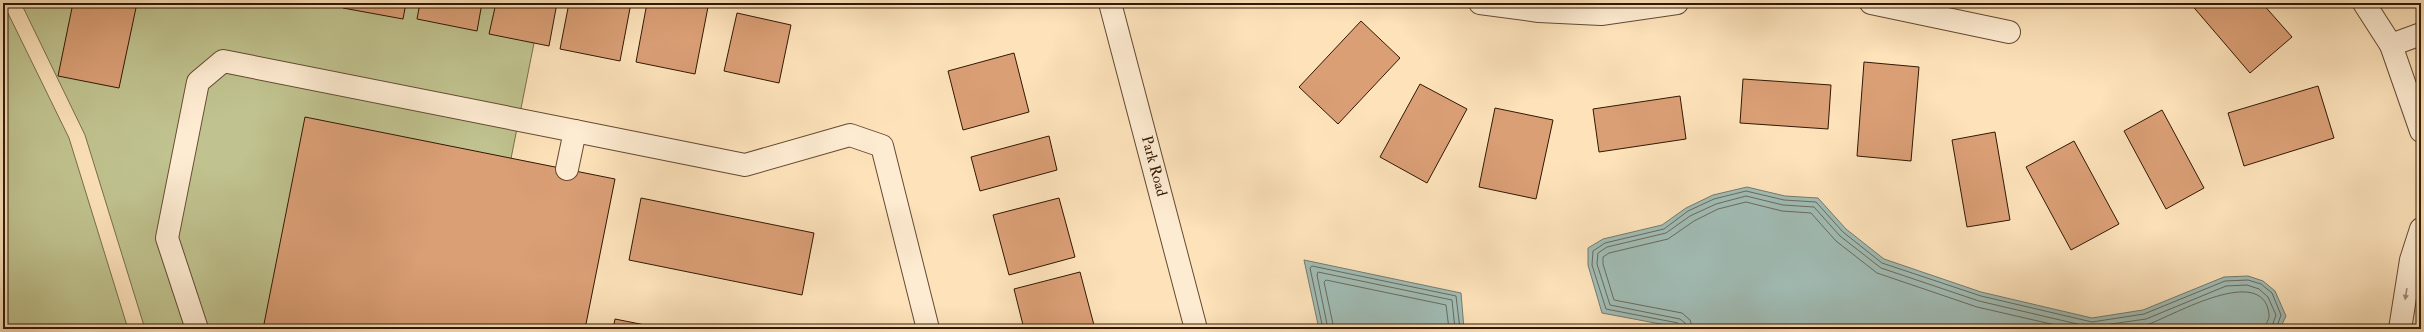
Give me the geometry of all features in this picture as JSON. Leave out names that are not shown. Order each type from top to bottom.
[{"type":"street","name":"Park Road","points":[[1110,3],[1196,329]]},
{"type":"street","points":[[1480,3],[1539,11],[1601,14],[1677,3]]},
{"type":"street","points":[[1871,3],[2009,32]]},
{"type":"street","points":[[2364,3],[2392,45],[2421,131]]},
{"type":"street","points":[[2392,45],[2421,34]]},
{"type":"street","points":[[197,329],[167,238],[198,82],[223,61],[745,165],[850,136],[882,146],[928,329]]},
{"type":"street","points":[[567,169],[575,131]]},
{"type":"street","points":[[2400,329],[2411,260],[2421,229]]},
{"type":"green space","points":[[3,3],[69,138],[128,329],[3,329]]},
{"type":"green space","points":[[21,3],[542,3],[477,329],[145,329],[85,135]]},
{"type":"water","points":[[1747,187],[1785,196],[1818,198],[1846,229],[1884,259],[1981,292],[2092,318],[2143,310],[2224,277],[2248,276],[2263,281],[2275,291],[2286,316],[2280,329],[1687,329],[1602,313],[1588,265],[1588,248],[1603,239],[1662,225],[1686,208],[1713,195]]},
{"type":"water","points":[[1304,260],[1461,293],[1464,329],[1319,329]]},
{"type":"building","points":[[73,3],[137,3],[119,88],[58,76]]},
{"type":"building","points":[[344,3],[406,3],[403,19],[343,8]]},
{"type":"building","points":[[420,3],[482,3],[477,31],[417,19]]},
{"type":"building","points":[[496,3],[557,3],[549,46],[489,34]]},
{"type":"building","points":[[569,3],[631,3],[620,61],[560,49]]},
{"type":"building","points":[[647,3],[688,3],[708,7],[695,74],[636,62]]},
{"type":"building","points":[[2190,3],[2262,3],[2292,37],[2250,73]]},
{"type":"building","points":[[737,13],[791,25],[779,83],[724,71]]},
{"type":"building","points":[[1361,21],[1400,58],[1338,124],[1299,87]]},
{"type":"building","points":[[1014,53],[1029,112],[963,130],[948,71]]},
{"type":"building","points":[[1864,62],[1919,67],[1911,161],[1857,156]]},
{"type":"building","points":[[1743,79],[1831,85],[1828,129],[1740,123]]},
{"type":"building","points":[[1420,84],[1467,109],[1427,183],[1380,157]]},
{"type":"building","points":[[2318,86],[2334,138],[2244,166],[2228,113]]},
{"type":"building","points":[[1680,96],[1686,139],[1599,152],[1593,109]]},
{"type":"building","points":[[1495,108],[1553,120],[1536,199],[1479,187]]},
{"type":"building","points":[[2162,110],[2204,188],[2166,209],[2124,131]]},
{"type":"building","points":[[305,117],[615,179],[585,329],[263,329]]},
{"type":"building","points":[[1995,132],[2010,220],[1967,227],[1952,140]]},
{"type":"building","points":[[1049,136],[1057,170],[980,191],[971,157]]},
{"type":"building","points":[[2074,141],[2119,224],[2071,250],[2026,167]]},
{"type":"building","points":[[641,198],[814,233],[802,295],[629,260]]},
{"type":"building","points":[[1059,198],[1075,257],[1009,275],[993,215]]},
{"type":"building","points":[[1080,272],[1095,329],[1024,329],[1014,289]]},
{"type":"building","points":[[615,319],[665,329],[613,329]]}]
